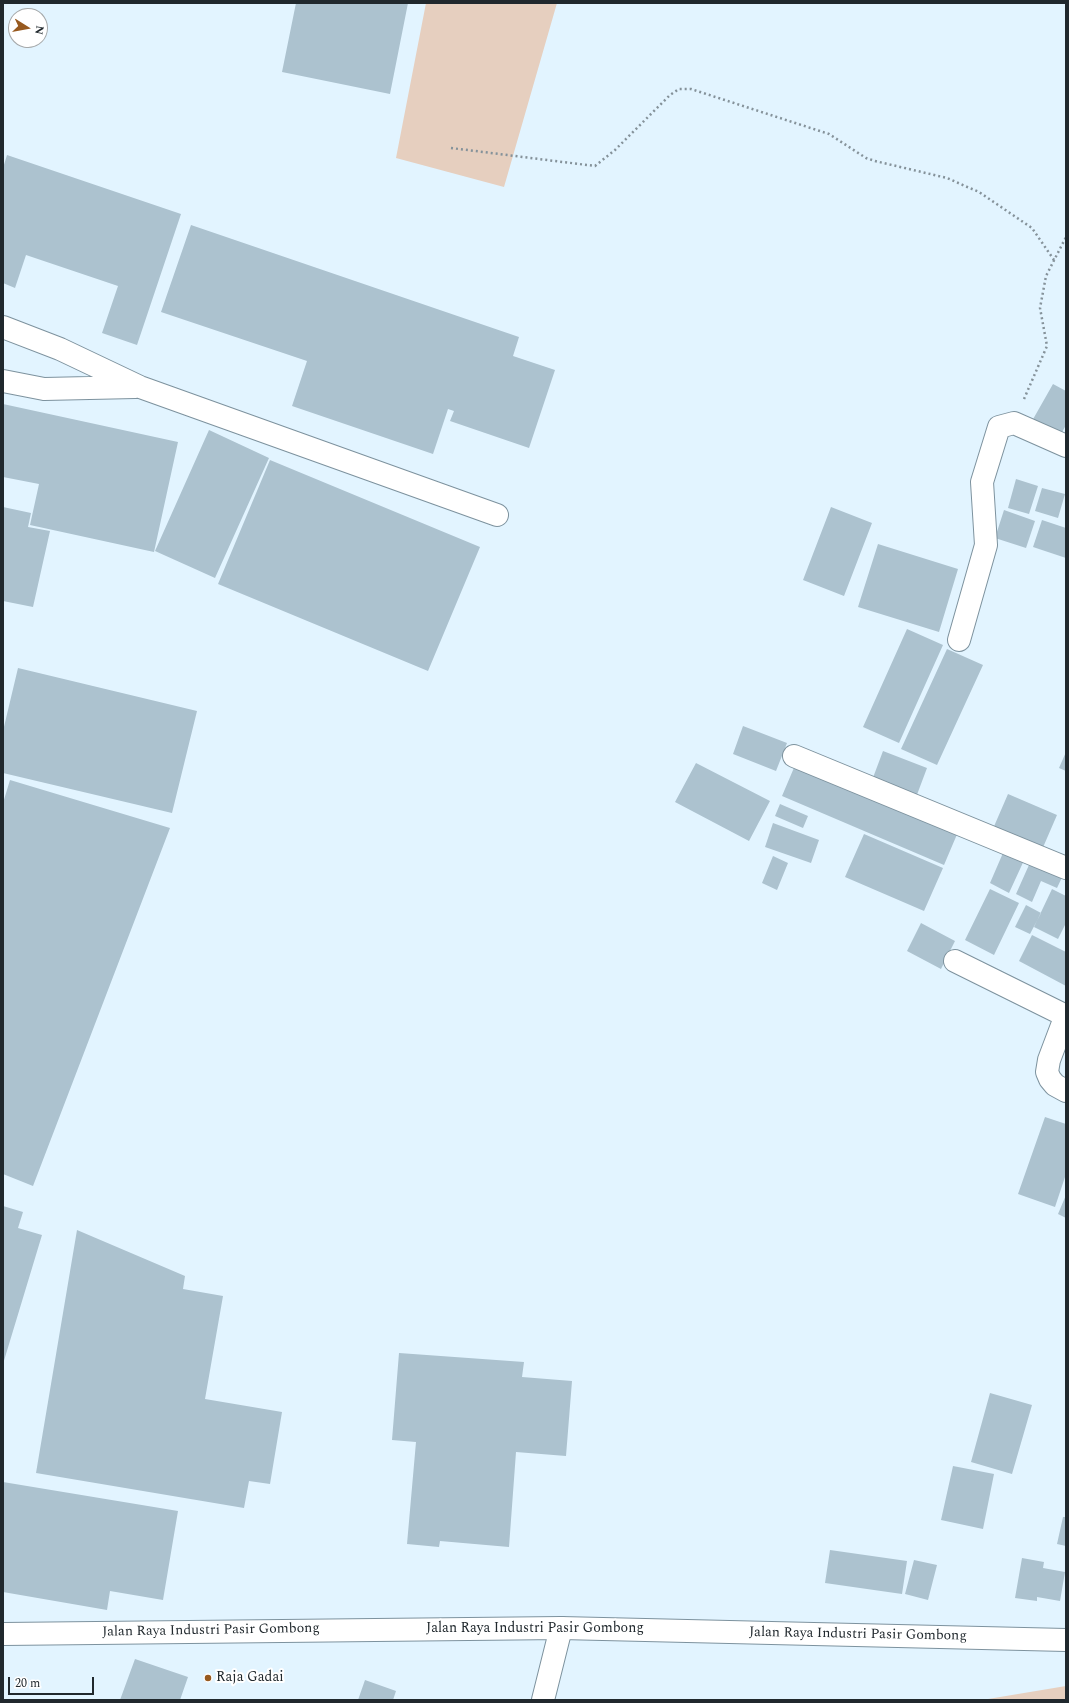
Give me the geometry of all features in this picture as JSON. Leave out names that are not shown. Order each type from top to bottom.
[{"type":"main road","points":[[3,327],[60,349],[140,387],[497,514]]},
{"type":"main road","points":[[3,380],[44,389],[140,387]]},
{"type":"main road","points":[[959,640],[986,545],[982,482],[999,427],[1014,423],[1066,446]]},
{"type":"main road","points":[[794,756],[1066,868]]},
{"type":"main road","points":[[955,961],[1066,1016],[1049,1060],[1047,1072],[1055,1085],[1066,1091]]},
{"type":"main road","points":[[543,1700],[561,1628]]},
{"type":"main road","name":"Jalan Raya Industri Pasir Gombong","points":[[3,1634],[561,1628],[1066,1640]]},
{"type":"path","points":[[452,148],[595,166],[615,150],[670,95],[679,89],[691,89],[829,134],[866,158],[947,178],[979,192],[1032,228],[1054,260]]},
{"type":"path","points":[[1014,423],[1047,346],[1040,308],[1046,276],[1066,237]]},
{"type":"shaded area","points":[[426,3],[557,3],[504,187],[396,158]]},
{"type":"shaded area","points":[[1066,1686],[1066,1700],[982,1700]]},
{"type":"building","points":[[296,3],[408,3],[390,94],[282,72]]},
{"type":"building","points":[[7,155],[181,214],[137,345],[102,333],[118,286],[26,255],[15,288],[3,283],[3,168]]},
{"type":"building","points":[[191,225],[519,337],[513,356],[555,370],[529,448],[450,421],[454,411],[448,409],[433,454],[292,406],[307,361],[161,312]]},
{"type":"building","points":[[1053,384],[1066,391],[1066,425],[1060,436],[1032,421]]},
{"type":"building","points":[[3,404],[178,442],[154,552],[30,525],[39,484],[3,477]]},
{"type":"building","points":[[209,430],[269,458],[215,578],[155,551]]},
{"type":"building","points":[[270,460],[480,547],[428,671],[218,584]]},
{"type":"building","points":[[1016,479],[1038,486],[1029,514],[1008,508]]},
{"type":"building","points":[[1042,488],[1065,494],[1058,518],[1035,511]]},
{"type":"building","points":[[3,507],[31,513],[28,527],[50,531],[33,607],[3,601]]},
{"type":"building","points":[[831,507],[872,523],[844,596],[803,580]]},
{"type":"building","points":[[1004,510],[1035,521],[1026,548],[995,538]]},
{"type":"building","points":[[1042,520],[1066,528],[1066,558],[1033,547]]},
{"type":"building","points":[[878,544],[958,569],[939,632],[858,607]]},
{"type":"building","points":[[907,629],[943,645],[899,743],[863,727]]},
{"type":"building","points":[[947,649],[983,665],[937,765],[901,749]]},
{"type":"building","points":[[18,668],[197,711],[172,813],[3,773],[3,731]]},
{"type":"building","points":[[743,726],[787,743],[776,771],[733,754]]},
{"type":"building","points":[[883,751],[927,768],[915,800],[871,783]]},
{"type":"building","points":[[1066,752],[1066,771],[1059,768]]},
{"type":"building","points":[[696,763],[770,801],[749,841],[675,802]]},
{"type":"building","points":[[796,763],[958,832],[944,865],[782,796]]},
{"type":"building","points":[[10,780],[170,828],[33,1186],[3,1174],[3,803]]},
{"type":"building","points":[[1008,794],[1057,815],[1041,852],[992,831]]},
{"type":"building","points":[[780,804],[808,816],[803,828],[775,816]]},
{"type":"building","points":[[773,823],[819,840],[811,863],[765,847]]},
{"type":"building","points":[[864,834],[943,868],[924,911],[845,877]]},
{"type":"building","points":[[1006,846],[1026,856],[1009,893],[990,883]]},
{"type":"building","points":[[773,856],[788,863],[777,890],[762,883]]},
{"type":"building","points":[[1033,856],[1065,871],[1057,888],[1041,881],[1032,902],[1016,894]]},
{"type":"building","points":[[990,889],[1019,903],[994,955],[965,940]]},
{"type":"building","points":[[1052,889],[1066,896],[1066,923],[1058,939],[1034,927]]},
{"type":"building","points":[[1026,905],[1041,913],[1030,934],[1015,927]]},
{"type":"building","points":[[921,923],[955,941],[941,969],[907,951]]},
{"type":"building","points":[[1032,935],[1066,952],[1066,986],[1019,961]]},
{"type":"building","points":[[1045,1117],[1066,1124],[1066,1174],[1055,1207],[1018,1194]]},
{"type":"building","points":[[1066,1195],[1066,1218],[1058,1214]]},
{"type":"building","points":[[3,1206],[23,1212],[18,1228],[42,1235],[3,1364]]},
{"type":"building","points":[[77,1230],[185,1276],[183,1289],[223,1296],[205,1399],[282,1412],[270,1484],[249,1481],[244,1508],[36,1473]]},
{"type":"building","points":[[399,1353],[524,1362],[522,1377],[572,1381],[566,1456],[516,1452],[509,1547],[440,1541],[439,1547],[407,1544],[416,1442],[392,1440]]},
{"type":"building","points":[[990,1393],[1032,1405],[1012,1474],[971,1462]]},
{"type":"building","points":[[953,1466],[994,1474],[983,1529],[941,1520]]},
{"type":"building","points":[[3,1482],[178,1511],[163,1600],[110,1591],[107,1610],[3,1592]]},
{"type":"building","points":[[1063,1517],[1066,1517],[1066,1546],[1057,1544]]},
{"type":"building","points":[[830,1550],[907,1561],[902,1594],[825,1583]]},
{"type":"building","points":[[1022,1558],[1044,1562],[1043,1568],[1065,1572],[1060,1601],[1037,1597],[1037,1601],[1015,1598]]},
{"type":"building","points":[[914,1560],[937,1565],[928,1600],[905,1594]]},
{"type":"building","points":[[135,1659],[188,1677],[180,1700],[120,1700]]},
{"type":"building","points":[[365,1680],[396,1691],[393,1700],[358,1700]]},
{"type":"place","name":"Raja Gadai","points":[[208,1678]]}]
